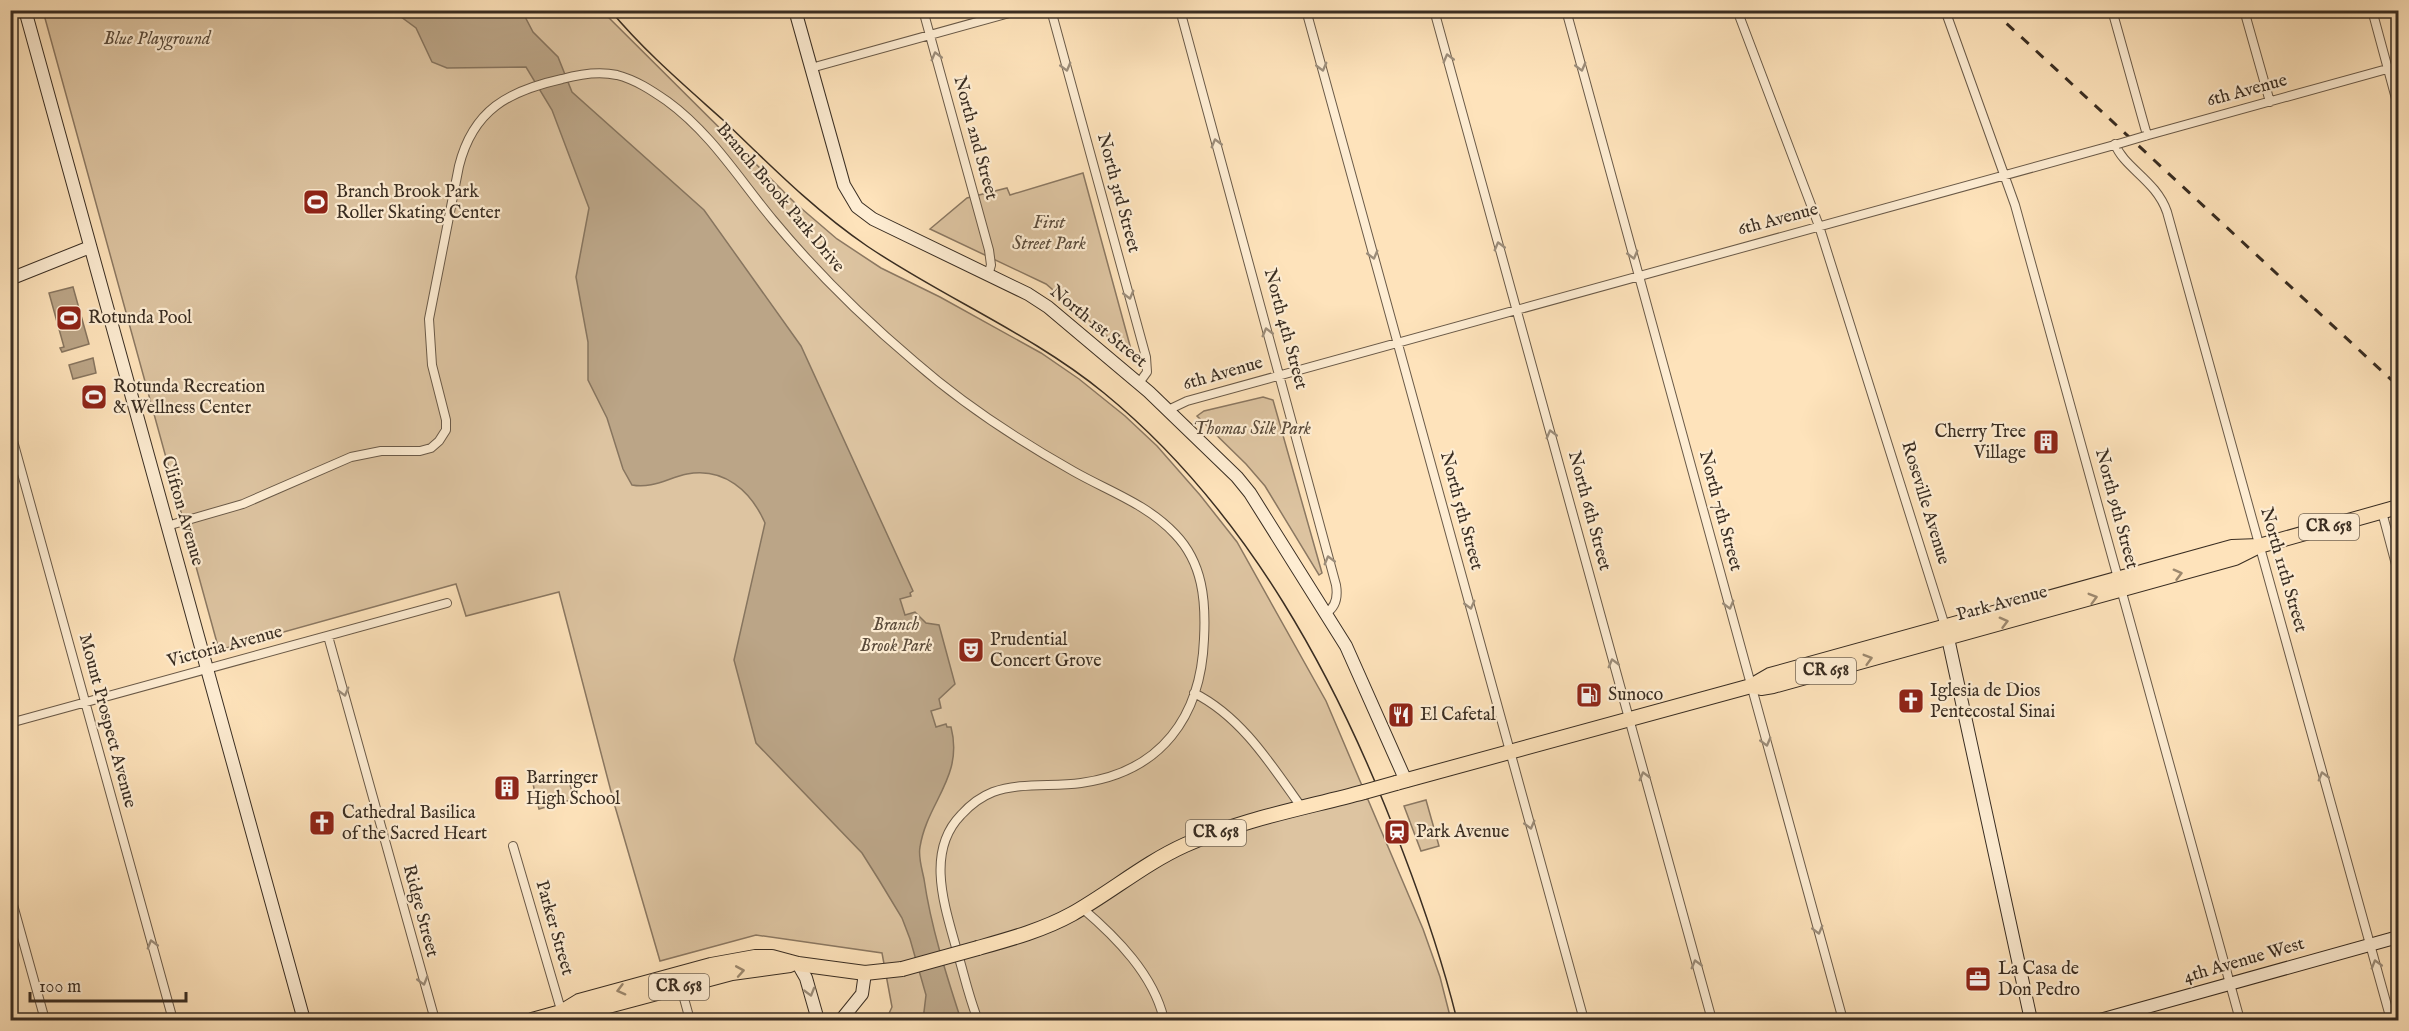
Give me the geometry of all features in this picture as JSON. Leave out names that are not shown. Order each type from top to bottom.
[{"type":"main road","name":"Clifton Avenue","points":[[25,10],[304,1020]]},
{"type":"main road","name":"North 1st Street","points":[[795,10],[844,185],[857,207],[881,224],[1042,303],[1139,383],[1246,488],[1326,614]]},
{"type":"main road","points":[[10,279],[90,248]]},
{"type":"main road","name":"Park Avenue","points":[[532,1020],[562,1016],[579,1001],[679,980],[741,971],[798,964],[865,973],[902,969],[1038,929],[1082,908],[1183,846],[1230,828],[1751,686],[1770,675],[1946,632],[2120,584],[2235,558],[2259,546],[2398,507]]},
{"type":"main road","points":[[1326,614],[1349,652],[1401,782]]},
{"type":"main road","name":"Roseville Avenue","points":[[1946,632],[2031,1020]]},
{"type":"main road","name":"4th Avenue West","points":[[2100,1020],[2398,937]]},
{"type":"main road","points":[[798,964],[806,978],[818,1020]]},
{"type":"main road","points":[[842,1020],[862,994],[865,973]]},
{"type":"street","name":"North 2nd Street","points":[[923,10],[989,250],[991,265],[988,275]]},
{"type":"street","points":[[811,68],[1020,10]]},
{"type":"street","name":"North 3rd Street","points":[[1051,10],[1146,357],[1147,372],[1139,383]]},
{"type":"street","name":"North 4th Street","points":[[1180,10],[1337,591],[1334,605],[1326,614]]},
{"type":"street","name":"North 5th Street","points":[[1306,10],[1584,1020]]},
{"type":"street","name":"North 6th Street","points":[[1434,10],[1712,1020]]},
{"type":"street","name":"North 7th Street","points":[[1566,10],[1843,1020]]},
{"type":"street","name":"Roseville Avenue","points":[[1737,10],[1819,226],[1946,632]]},
{"type":"street","name":"North 9th Street","points":[[1945,10],[2015,205],[2240,1020]]},
{"type":"street","points":[[2112,10],[2146,136]]},
{"type":"street","points":[[2244,10],[2270,102]]},
{"type":"street","points":[[2372,10],[2398,106]]},
{"type":"street","name":"6th Avenue","points":[[1168,410],[1187,400],[2398,66]]},
{"type":"street","name":"Branch Brook Park Drive","points":[[167,526],[243,504],[351,457],[381,451],[420,451],[431,448],[439,441],[446,430],[446,420],[432,365],[429,319],[459,166],[464,149],[479,121],[498,102],[524,89],[580,75],[603,73],[626,78],[647,87],[677,109],[707,137],[772,219],[873,326],[917,364],[1016,436],[1079,474],[1138,504],[1172,530],[1194,562],[1204,598],[1203,657],[1194,693],[1181,722],[1167,743],[1157,753],[1138,764],[1090,781],[997,790],[977,800],[952,825],[942,848],[942,890],[978,1020]]},
{"type":"street","name":"North 11th Street","points":[[2117,144],[2121,155],[2155,188],[2167,212],[2391,1020]]},
{"type":"street","name":"Mount Prospect Avenue","points":[[10,430],[173,1020]]},
{"type":"street","points":[[2382,512],[2398,572]]},
{"type":"street","points":[[2388,532],[2398,529]]},
{"type":"street","name":"Victoria Avenue","points":[[10,723],[447,603]]},
{"type":"street","name":"Ridge Street","points":[[328,636],[435,1020]]},
{"type":"street","points":[[1194,693],[1216,705],[1233,721],[1268,760],[1302,808]]},
{"type":"street","name":"Parker Street","points":[[513,846],[562,1016]]},
{"type":"street","points":[[10,894],[45,1020]]},
{"type":"street","points":[[1082,908],[1133,959],[1154,995],[1164,1020]]},
{"type":"street","points":[[679,980],[690,1020]]},
{"type":"green space","name":"Branch Brook Park","points":[[43,11],[602,11],[795,203],[837,239],[881,268],[940,297],[1041,353],[1079,379],[1125,416],[1157,446],[1200,495],[1237,542],[1326,701],[1423,929],[1440,977],[1451,1020],[886,1020],[892,1007],[882,953],[756,935],[660,961],[614,803],[559,592],[466,616],[456,584],[219,650]]},
{"type":"green space","name":"First Street Park","points":[[1083,173],[1132,353],[1129,355],[1046,284],[930,229],[967,198],[1007,188],[1010,195]]},
{"type":"green space","name":"Thomas Silk Park","points":[[1263,397],[1273,400],[1322,573],[1319,575],[1265,486],[1197,416],[1204,411]]},
{"type":"green space","points":[[567,774],[574,799],[539,809],[533,784]]},
{"type":"green space","points":[[1426,800],[1439,846],[1421,851],[1404,806]]},
{"type":"shaded area","points":[[393,11],[522,11],[533,32],[558,57],[572,92],[704,210],[801,346],[913,591],[910,593],[911,596],[900,599],[905,615],[915,612],[926,623],[939,625],[955,684],[939,699],[941,708],[931,711],[936,727],[946,724],[947,727],[951,727],[954,745],[953,761],[924,831],[920,855],[935,933],[961,1020],[923,1020],[926,995],[902,918],[862,853],[756,743],[734,660],[765,523],[759,511],[735,484],[713,474],[687,474],[639,486],[632,485],[623,469],[607,418],[588,380],[588,342],[576,277],[589,208],[552,110],[526,67],[447,68],[432,62],[416,28]]},
{"type":"shaded area","name":"Rotunda Pool","points":[[73,287],[89,344],[62,352],[60,348],[64,347],[49,293]]},
{"type":"shaded area","points":[[93,358],[96,373],[73,379],[69,365]]},
{"type":"tram line","points":[[610,10],[637,40],[792,186],[847,232],[896,265],[1018,334],[1076,372],[1104,393],[1155,439],[1202,490],[1245,545],[1283,602],[1318,662],[1349,725],[1378,788],[1411,873],[1426,914],[1457,1020]]},
{"type":"railway","points":[[1992,10],[2398,386]]},
{"type":"place","name":"Branch Brook Park Roller Skating Center","points":[[316,202]]},
{"type":"place","name":"Rotunda Pool","points":[[69,318]]},
{"type":"place","name":"Rotunda Recreation & Wellness Center","points":[[94,397]]},
{"type":"place","name":"Cherry Tree Village","points":[[2046,442]]},
{"type":"place","name":"Prudential Concert Grove","points":[[971,650]]},
{"type":"place","name":"Sunoco","points":[[1589,695]]},
{"type":"place","name":"Iglesia de Dios Pentecostal Sinai","points":[[1911,701]]},
{"type":"place","name":"El Cafetal","points":[[1401,715]]},
{"type":"place","name":"Barringer High School","points":[[507,788]]},
{"type":"place","name":"Cathedral Basilica of the Sacred Heart","points":[[322,823]]},
{"type":"place","name":"Park Avenue","points":[[1397,832]]},
{"type":"place","name":"La Casa de Don Pedro","points":[[1978,979]]},
{"type":"park label","name":"Blue Playground","points":[[157,39]]}]
